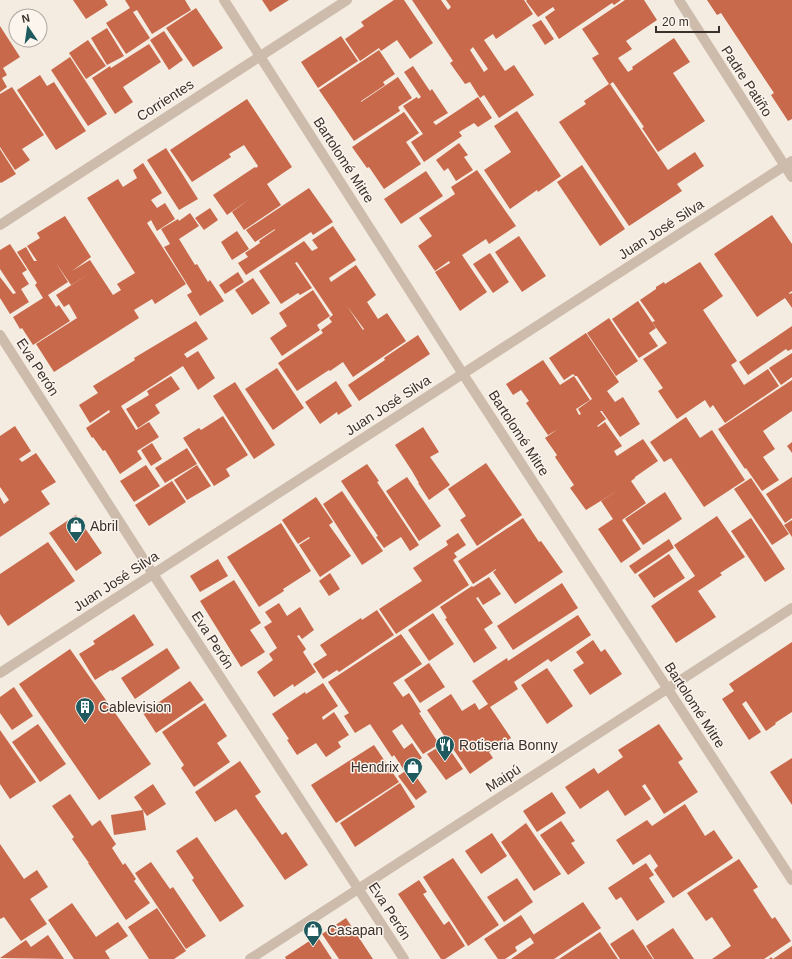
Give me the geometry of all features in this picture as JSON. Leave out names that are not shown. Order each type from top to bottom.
[{"type":"street","name":"Bartolomé Mitre","points":[[224,0],[463,374],[792,880]]},
{"type":"street","name":"Corrientes","points":[[0,225],[347,0]]},
{"type":"street","name":"Padre Patiño","points":[[679,0],[788,163],[792,177]]},
{"type":"street","name":"Juan José Silva","points":[[0,673],[788,163]]},
{"type":"street","name":"Eva Perón","points":[[0,335],[153,574],[404,959]]},
{"type":"street","name":"Maipú","points":[[250,959],[792,608]]},
{"type":"building","points":[[73,0],[105,0],[108,5],[86,19]]},
{"type":"building","points":[[125,0],[185,0],[191,10],[152,34],[137,10],[133,12],[150,38],[126,54],[106,23],[130,8]]},
{"type":"building","points":[[262,0],[289,0],[270,12]]},
{"type":"building","points":[[394,0],[404,0],[433,43],[410,59],[397,40],[381,51],[379,48],[360,61],[345,39],[364,26],[361,22]]},
{"type":"building","points":[[412,0],[441,0],[448,10],[451,7],[446,0],[524,0],[533,14],[496,39],[493,34],[484,40],[505,71],[514,65],[534,95],[499,118],[484,95],[480,98],[470,82],[465,84],[450,63],[453,61]],"holes":[[[473,47],[488,69],[484,72],[470,50]]]},
{"type":"building","points":[[621,0],[614,5],[612,3],[559,39],[545,17],[555,10],[553,7],[538,17],[526,1]]},
{"type":"building","points":[[625,0],[644,0],[657,20],[626,41],[632,49],[618,58],[628,72],[633,69],[632,67],[674,38],[690,62],[673,73],[705,121],[658,152],[642,128],[644,127],[613,82],[610,84],[668,170],[695,152],[704,166],[677,184],[682,191],[629,226],[559,122],[586,104],[584,101],[609,84],[592,58],[599,54],[582,29]]},
{"type":"building","points":[[707,0],[792,0],[792,119],[788,121],[771,95],[774,93],[721,13],[717,15]]},
{"type":"building","points":[[196,8],[223,48],[193,67],[166,28]]},
{"type":"building","points":[[541,20],[554,39],[545,45],[532,25]]},
{"type":"building","points":[[0,26],[8,38],[8,48],[14,48],[20,57],[3,68],[7,75],[2,78],[7,87],[0,92]]},
{"type":"building","points":[[107,28],[124,56],[107,65],[91,38]]},
{"type":"building","points":[[164,31],[183,60],[169,70],[150,40]]},
{"type":"building","points":[[341,36],[358,61],[318,88],[301,62]]},
{"type":"building","points":[[88,40],[106,66],[86,79],[69,53]]},
{"type":"building","points":[[149,44],[161,62],[123,87],[133,102],[115,114],[92,78]]},
{"type":"building","points":[[379,50],[395,74],[383,82],[385,85],[361,102],[398,77],[412,98],[398,107],[400,111],[354,141],[319,90]]},
{"type":"building","points":[[70,57],[107,114],[88,126],[51,70]]},
{"type":"building","points":[[413,66],[430,91],[432,89],[448,113],[433,122],[436,125],[478,97],[492,118],[478,127],[474,123],[459,132],[462,136],[424,162],[411,142],[423,134],[403,106],[417,97],[418,99],[421,97],[404,72]]},
{"type":"building","points":[[40,75],[47,86],[54,82],[86,131],[56,150],[17,90]]},
{"type":"building","points":[[12,87],[44,135],[22,149],[30,160],[15,170],[0,147],[0,94]]},
{"type":"building","points":[[247,99],[292,167],[267,184],[281,205],[244,230],[232,212],[251,198],[227,215],[213,195],[258,166],[244,145],[229,154],[231,157],[192,182],[170,150]]},
{"type":"building","points":[[517,111],[561,176],[538,192],[537,190],[510,209],[484,170],[511,152],[494,126]]},
{"type":"building","points":[[404,112],[419,133],[406,142],[421,164],[384,189],[369,167],[367,168],[352,147]]},
{"type":"building","points":[[459,143],[468,155],[464,157],[473,170],[456,181],[448,168],[444,171],[436,160]]},
{"type":"building","points":[[166,148],[198,199],[179,210],[147,160]]},
{"type":"building","points":[[0,149],[16,174],[1,183],[0,182]]},
{"type":"building","points":[[143,163],[162,193],[151,200],[157,208],[165,203],[175,219],[157,231],[151,220],[147,223],[186,284],[155,304],[152,299],[134,310],[139,318],[54,372],[36,344],[77,318],[69,304],[64,307],[56,295],[90,273],[71,285],[56,263],[68,282],[48,295],[56,307],[59,305],[70,321],[33,345],[22,328],[20,329],[13,317],[43,298],[35,285],[37,283],[17,252],[26,247],[34,261],[37,261],[27,246],[40,238],[37,233],[65,216],[91,257],[72,271],[90,260],[113,295],[121,290],[117,284],[135,273],[87,198],[118,179],[123,187],[137,178],[133,170]]},
{"type":"building","points":[[582,165],[625,229],[600,246],[557,182]]},
{"type":"building","points":[[477,170],[516,226],[489,244],[486,239],[462,255],[487,292],[460,311],[435,272],[450,263],[449,261],[435,271],[418,246],[432,236],[419,218],[455,194],[451,187]]},
{"type":"building","points":[[426,171],[443,196],[401,224],[384,199]]},
{"type":"building","points":[[309,188],[333,222],[313,235],[311,232],[246,275],[238,263],[248,257],[245,253],[260,243],[259,241],[275,229],[255,242],[246,230]]},
{"type":"building","points":[[210,208],[218,220],[204,230],[195,218]]},
{"type":"building","points":[[190,213],[199,226],[179,239],[195,265],[197,264],[208,282],[210,280],[224,301],[200,316],[187,295],[192,292],[164,247],[170,244],[161,229],[178,219],[179,221]]},
{"type":"building","points":[[772,215],[792,244],[792,291],[789,294],[792,293],[792,308],[785,298],[757,317],[714,254]]},
{"type":"building","points":[[333,226],[356,260],[329,278],[331,282],[356,265],[376,295],[367,302],[378,319],[387,313],[406,341],[353,377],[343,362],[297,391],[278,363],[323,333],[321,330],[332,322],[329,318],[333,315],[297,262],[295,263],[312,288],[300,295],[298,293],[281,304],[259,271],[304,241],[312,251],[318,248],[312,240]],"holes":[[[347,306],[364,329],[363,330]]]},
{"type":"building","points":[[237,231],[249,249],[232,260],[221,242]]},
{"type":"building","points":[[519,236],[546,276],[522,292],[495,252]]},
{"type":"building","points":[[10,244],[27,270],[22,273],[29,284],[21,289],[29,302],[10,314],[0,298],[0,277],[13,294],[16,293],[0,269],[0,250]]},
{"type":"building","points":[[490,253],[509,282],[493,293],[473,264]]},
{"type":"building","points":[[700,262],[723,296],[703,310],[737,361],[731,365],[744,385],[768,369],[779,386],[725,423],[713,405],[710,408],[705,400],[677,419],[658,391],[663,388],[643,359],[667,343],[652,322],[655,321],[640,300],[656,289],[656,287],[664,282],[665,284]]},
{"type":"building","points":[[238,272],[244,282],[225,294],[219,285]]},
{"type":"building","points":[[253,278],[270,303],[252,315],[235,290]]},
{"type":"building","points":[[313,290],[330,316],[317,325],[320,330],[282,356],[270,338],[287,326],[279,313]]},
{"type":"building","points":[[638,301],[656,328],[649,333],[658,346],[639,358],[612,319]]},
{"type":"building","points":[[609,318],[638,361],[616,376],[587,333]]},
{"type":"building","points":[[196,321],[208,339],[184,354],[187,358],[198,351],[215,378],[198,390],[183,366],[121,406],[136,430],[149,422],[159,437],[137,451],[142,459],[120,474],[105,450],[103,451],[86,428],[110,412],[109,410],[90,423],[79,405],[98,393],[93,386],[135,360],[134,358]]},
{"type":"building","points":[[792,326],[792,349],[788,351],[786,349],[748,375],[739,362]]},
{"type":"building","points":[[586,333],[619,382],[607,391],[615,402],[623,397],[640,424],[620,437],[602,411],[600,411],[606,419],[597,426],[598,427],[605,422],[622,446],[614,451],[617,456],[643,439],[658,461],[631,481],[646,503],[622,520],[641,549],[621,563],[598,529],[613,519],[601,501],[620,489],[586,510],[570,488],[574,485],[555,457],[557,455],[545,438],[558,429],[548,435],[526,403],[529,401],[521,390],[513,395],[506,384],[543,360],[560,385],[574,376],[590,400],[576,409],[579,415],[581,414],[578,409],[592,399],[577,376],[573,374],[564,380],[549,358]]},
{"type":"building","points":[[418,335],[430,354],[359,401],[348,385]]},
{"type":"building","points":[[792,353],[792,377],[781,385],[769,368]]},
{"type":"building","points":[[277,368],[304,408],[273,430],[245,389]]},
{"type":"building","points":[[171,376],[180,389],[155,405],[160,413],[138,428],[126,409],[149,395],[147,391]]},
{"type":"building","points":[[792,380],[792,411],[763,431],[775,449],[763,457],[779,480],[762,491],[718,429]]},
{"type":"building","points":[[336,381],[352,406],[338,415],[337,412],[320,424],[305,402]]},
{"type":"building","points":[[235,382],[275,445],[254,459],[213,396]]},
{"type":"building","points":[[223,416],[248,455],[226,469],[230,476],[214,486],[183,438],[199,428],[201,430]]},
{"type":"building","points":[[686,417],[700,438],[712,430],[745,480],[704,507],[671,458],[664,462],[650,442]]},
{"type":"building","points":[[15,426],[31,451],[19,459],[22,462],[36,453],[56,482],[41,491],[50,504],[0,537],[0,497],[4,504],[9,500],[0,487],[0,436]]},
{"type":"building","points":[[423,427],[439,452],[430,457],[450,485],[429,500],[395,445]]},
{"type":"building","points":[[792,442],[792,453],[787,446]]},
{"type":"building","points":[[152,443],[162,459],[151,466],[141,450]]},
{"type":"building","points":[[187,448],[197,464],[165,483],[155,468]]},
{"type":"building","points":[[486,463],[522,515],[477,546],[460,520],[466,516],[448,489]]},
{"type":"building","points":[[367,464],[379,481],[377,482],[419,545],[410,551],[401,537],[384,548],[376,537],[378,536],[341,481]]},
{"type":"building","points":[[146,465],[160,486],[134,502],[120,481]]},
{"type":"building","points":[[197,465],[211,486],[187,500],[174,480]]},
{"type":"building","points":[[407,477],[441,526],[419,541],[386,491]]},
{"type":"building","points":[[792,477],[792,518],[785,523],[766,494]]},
{"type":"building","points":[[751,478],[789,534],[772,545],[734,489]]},
{"type":"building","points":[[172,481],[186,502],[149,526],[135,505]]},
{"type":"building","points":[[342,491],[383,551],[362,565],[323,504]]},
{"type":"building","points":[[665,492],[682,519],[643,545],[625,519]]},
{"type":"building","points":[[316,497],[333,522],[329,525],[351,556],[320,577],[299,545],[310,538],[309,537],[298,544],[282,520]]},
{"type":"building","name":"Abril","points":[[76,515],[102,553],[76,571],[49,533]]},
{"type":"building","points":[[717,516],[745,557],[720,573],[722,575],[698,591],[716,617],[676,643],[651,606],[695,576],[674,545]]},
{"type":"building","points":[[523,518],[539,542],[541,541],[563,572],[515,604],[493,572],[496,569],[473,584],[458,561]]},
{"type":"building","points":[[751,518],[785,569],[765,582],[731,531]]},
{"type":"building","points":[[792,520],[792,537],[784,525]]},
{"type":"building","points":[[281,523],[311,571],[259,607],[227,557]]},
{"type":"building","points":[[458,533],[466,545],[454,553],[457,557],[453,560],[469,585],[396,634],[379,609],[422,581],[413,568],[448,545],[446,541]]},
{"type":"building","points":[[669,539],[674,548],[635,574],[629,566]]},
{"type":"building","points":[[48,542],[75,581],[8,626],[0,614],[0,574]]},
{"type":"building","points":[[669,554],[685,578],[654,598],[638,575]]},
{"type":"building","points":[[218,559],[228,576],[200,592],[190,576]]},
{"type":"building","points":[[330,573],[340,589],[329,596],[319,581]]},
{"type":"building","points":[[489,577],[501,594],[483,605],[478,597],[476,598],[493,623],[484,629],[497,648],[474,663],[445,619],[447,618],[440,607],[472,586],[473,587]]},
{"type":"building","points":[[234,580],[261,623],[250,630],[265,652],[241,667],[200,601]]},
{"type":"building","points":[[562,583],[578,608],[513,650],[497,626]]},
{"type":"building","points":[[279,603],[287,616],[300,607],[314,630],[302,639],[299,635],[297,636],[306,649],[303,652],[316,672],[294,687],[293,684],[274,697],[257,672],[273,660],[269,654],[277,648],[264,627],[272,622],[265,612]]},
{"type":"building","points":[[377,610],[394,635],[339,672],[337,670],[323,679],[313,664],[327,655],[320,645],[361,618],[362,620]]},
{"type":"building","points":[[433,613],[454,644],[429,661],[408,630]]},
{"type":"building","points":[[134,614],[154,645],[95,680],[79,654],[95,644],[93,641]]},
{"type":"building","points":[[578,615],[591,635],[551,662],[548,659],[514,682],[518,689],[490,707],[511,738],[489,752],[493,758],[470,774],[427,710],[451,694],[462,711],[475,703],[479,710],[488,704],[472,681],[507,658],[508,661]]},
{"type":"building","points":[[401,634],[422,664],[393,683],[403,697],[409,693],[421,712],[419,713],[439,744],[423,754],[402,724],[392,731],[404,749],[412,743],[422,758],[404,770],[394,755],[392,757],[370,724],[355,733],[344,716],[349,713],[328,682]]},
{"type":"building","points":[[593,640],[601,652],[605,649],[622,674],[590,695],[573,670],[584,663],[576,652]]},
{"type":"building","points":[[792,642],[792,712],[766,731],[746,701],[742,704],[761,732],[749,740],[722,699],[734,691],[729,684]]},
{"type":"building","points":[[167,648],[180,668],[135,699],[121,678]]},
{"type":"building","name":"Cablevision","points":[[70,649],[151,764],[99,800],[19,684]]},
{"type":"building","points":[[429,663],[445,687],[420,703],[404,680]]},
{"type":"building","points":[[547,668],[573,706],[547,724],[521,685]]},
{"type":"building","points":[[190,681],[204,700],[156,733],[143,713]]},
{"type":"building","points":[[323,683],[338,706],[322,717],[323,720],[334,712],[349,735],[338,742],[341,747],[326,757],[316,743],[297,755],[287,740],[289,739],[272,714],[305,692],[306,694]]},
{"type":"building","points":[[14,687],[33,716],[12,730],[0,713],[0,697]]},
{"type":"building","points":[[205,703],[227,736],[217,743],[230,762],[194,787],[181,768],[184,765],[162,732]]},
{"type":"building","points":[[38,724],[66,764],[40,782],[12,742]]},
{"type":"building","points":[[659,724],[683,759],[678,762],[698,792],[664,814],[645,784],[642,786],[651,799],[625,816],[608,790],[580,809],[565,787],[594,768],[598,774],[623,757],[618,750]]},
{"type":"building","points":[[0,730],[36,782],[10,799],[0,784]]},
{"type":"building","name":"Rotiseria Bonny","points":[[445,743],[463,769],[446,780],[427,754]]},
{"type":"building","points":[[374,745],[399,782],[336,823],[311,785]]},
{"type":"building","points":[[792,758],[792,805],[770,772]]},
{"type":"building","points":[[240,761],[261,792],[255,796],[282,835],[286,832],[308,865],[285,880],[236,809],[215,822],[195,792]]},
{"type":"building","name":"Hendrix","points":[[410,768],[427,792],[416,800],[398,776]]},
{"type":"building","points":[[400,783],[415,807],[355,847],[340,823]]},
{"type":"building","points":[[153,784],[166,804],[147,816],[134,797]]},
{"type":"building","points":[[552,792],[566,813],[537,832],[523,811]]},
{"type":"building","points":[[70,794],[92,826],[100,820],[116,844],[112,848],[123,865],[125,863],[136,879],[134,881],[150,903],[126,920],[72,839],[74,837],[52,806]]},
{"type":"building","points":[[685,804],[705,836],[714,830],[733,858],[673,898],[654,870],[658,866],[650,854],[633,865],[616,840],[647,820],[652,826]]},
{"type":"building","points":[[143,810],[146,830],[114,835],[111,815]]},
{"type":"building","points":[[561,821],[575,841],[571,843],[585,863],[568,875],[540,835]]},
{"type":"building","points":[[526,823],[561,874],[534,891],[501,842]]},
{"type":"building","points":[[492,833],[507,856],[481,874],[465,851]]},
{"type":"building","points":[[197,837],[244,906],[220,922],[192,880],[194,878],[176,851]]},
{"type":"building","points":[[0,844],[24,879],[37,870],[48,887],[30,899],[47,924],[21,941],[4,917],[0,919]]},
{"type":"building","points":[[453,858],[499,925],[468,946],[423,877]]},
{"type":"building","points":[[739,859],[758,887],[753,890],[772,919],[775,917],[791,941],[764,959],[712,959],[731,946],[712,917],[706,921],[687,893]]},
{"type":"building","points":[[151,862],[170,889],[173,887],[206,936],[186,949],[135,873]]},
{"type":"building","points":[[646,863],[654,875],[649,878],[665,902],[637,921],[621,897],[616,900],[608,888]]},
{"type":"building","points":[[517,878],[533,902],[504,922],[487,897]]},
{"type":"building","points":[[419,880],[427,892],[423,894],[444,925],[449,921],[465,946],[445,959],[441,959],[398,894]]},
{"type":"building","points":[[583,902],[601,928],[554,959],[511,959],[534,943],[530,937]]},
{"type":"building","points":[[72,903],[96,937],[118,922],[128,936],[105,951],[110,959],[74,959],[48,920]]},
{"type":"building","points":[[157,908],[186,951],[174,959],[149,959],[128,927]]},
{"type":"building","points":[[521,915],[534,935],[515,947],[517,951],[505,959],[498,959],[484,939]]},
{"type":"building","points":[[346,918],[373,959],[339,959],[322,934]]},
{"type":"building","points":[[673,928],[694,959],[654,959],[646,946]]},
{"type":"building","points":[[633,929],[653,959],[620,959],[610,944]]},
{"type":"building","points":[[600,932],[618,959],[559,959]]},
{"type":"building","points":[[48,935],[64,959],[0,958],[26,940],[31,947]]},
{"type":"building","name":"Casapan","points":[[317,936],[332,959],[286,959],[285,957]]},
{"type":"building","points":[[792,946],[792,959],[773,959]]},
{"type":"place","name":"Abril","points":[[76,543]]},
{"type":"place","name":"Cablevision","points":[[85,724]]},
{"type":"place","name":"Rotiseria Bonny","points":[[445,762]]},
{"type":"place","name":"Hendrix","points":[[413,784]]},
{"type":"place","name":"Casapan","points":[[313,947]]}]
